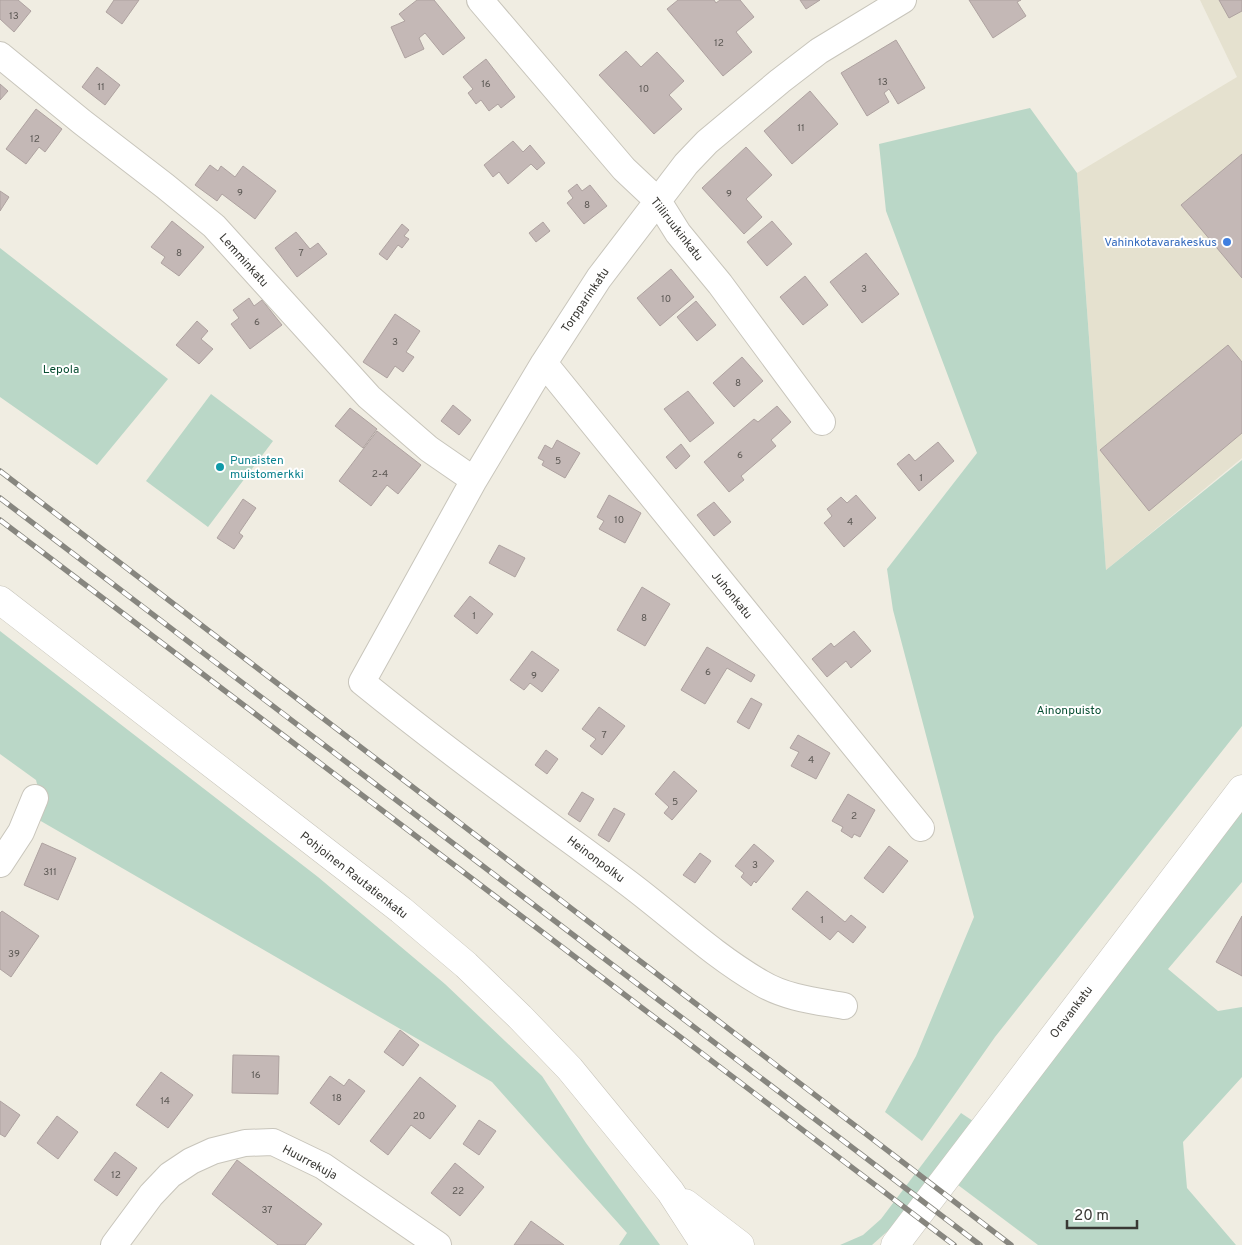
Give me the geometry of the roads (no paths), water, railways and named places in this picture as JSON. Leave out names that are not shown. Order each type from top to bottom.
[{"type":"street","name":"Tiiliruukinkatu","points":[[480,0],[624,169],[658,201],[678,233],[720,284],[822,422]]},
{"type":"street","name":"Torpparinkatu","points":[[362,682],[474,480],[544,363],[599,278],[686,164],[707,142],[780,80],[819,51],[903,0]]},
{"type":"street","name":"Lemminkatu","points":[[0,55],[214,226],[369,397],[430,450],[474,480]]},
{"type":"street","name":"Juhonkatu","points":[[544,363],[921,828]]},
{"type":"street","name":"Pohjoinen Rautatienkatu","points":[[0,600],[401,910],[466,965],[570,1069],[670,1191],[705,1245]]},
{"type":"street","name":"Heinonpolku","points":[[362,682],[414,724],[637,890],[717,954],[762,984],[791,996],[844,1006]]},
{"type":"street","name":"Oravankatu","points":[[895,1242],[1242,789]]},
{"type":"street","points":[[0,864],[21,832],[35,798]]},
{"type":"street","name":"Huurrekuja","points":[[114,1245],[151,1196],[170,1175],[191,1161],[213,1151],[244,1143],[273,1142],[323,1166],[438,1245]]},
{"type":"street","name":"Pohjoinen Rautatienkatu","points":[[670,1191],[740,1245]]},
{"type":"railway","points":[[0,471],[1011,1245]]},
{"type":"railway","points":[[0,498],[980,1245]]},
{"type":"railway","points":[[0,520],[954,1245]]},
{"type":"place","name":"Vahinkotavarakeskus","points":[[1227,242]]},
{"type":"place","name":"Punaisten muistomerkki","points":[[220,467]]},
{"type":"park label","name":"Lepola","points":[[61,369]]},
{"type":"park label","name":"Ainonpuisto","points":[[1069,710]]}]
